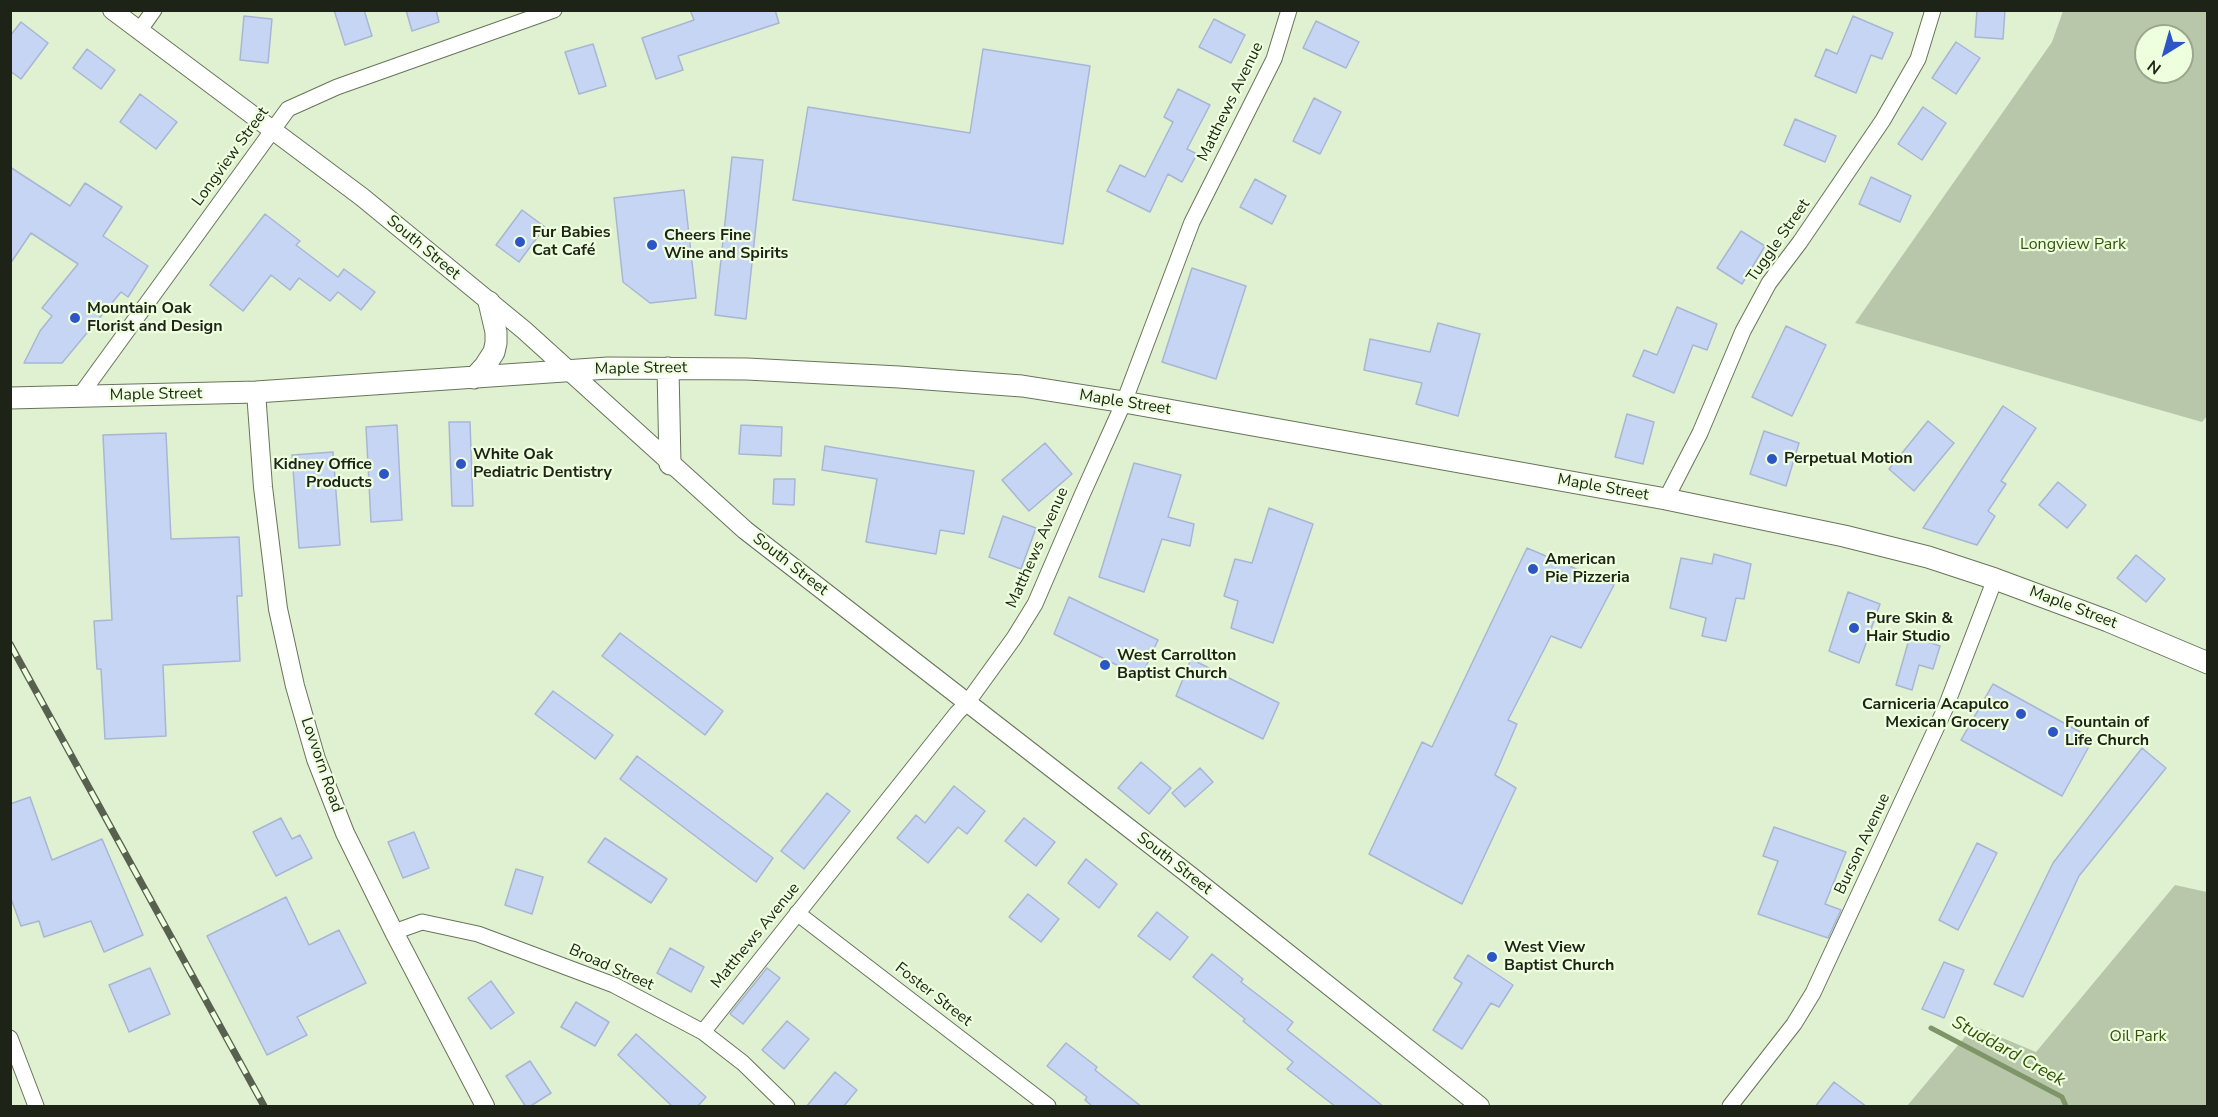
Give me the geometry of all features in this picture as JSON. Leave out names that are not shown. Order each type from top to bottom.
[{"type":"main road","points":[[474,378],[494,352],[496,343],[496,332],[489,302]]},
{"type":"main road","name":"Maple Street","points":[[10,398],[256,392],[608,368],[747,369],[1015,386],[1124,402],[1666,499],[1844,536],[1928,557],[1995,579],[2108,621],[2208,663]]},
{"type":"main road","points":[[668,368],[670,464]]},
{"type":"street","name":"South Street","points":[[112,10],[362,197],[570,371],[745,530],[1192,877],[1480,1107]]},
{"type":"street","points":[[139,31],[154,10]]},
{"type":"street","name":"Longview Street","points":[[79,397],[288,109],[327,92],[554,10]]},
{"type":"street","name":"Matthews Avenue","points":[[703,1032],[967,703],[1014,638],[1035,604],[1124,402],[1192,222],[1274,59],[1289,10]]},
{"type":"street","name":"Tuggle Street","points":[[1666,499],[1700,433],[1748,321],[1769,283],[1883,120],[1918,59],[1933,10]]},
{"type":"street","name":"Lovvorn Road","points":[[256,392],[263,487],[278,609],[295,686],[316,759],[345,833],[485,1107]]},
{"type":"street","name":"Burson Avenue","points":[[1730,1107],[1794,1024],[1813,993],[1945,709],[1995,579]]},
{"type":"street","name":"Foster Street","points":[[797,913],[1047,1107]]},
{"type":"street","name":"Broad Street","points":[[394,932],[422,922],[478,934],[614,985],[703,1032],[743,1063],[787,1107]]},
{"type":"street","points":[[10,1038],[36,1107]]},
{"type":"green space","name":"Longview Park","points":[[2063,11],[2207,11],[2208,415],[2202,422],[1855,323],[2052,42]]},
{"type":"green space","name":"Oil Park","points":[[2175,885],[2207,892],[2207,1106],[1907,1106],[1974,1026],[2036,1052]]},
{"type":"building","points":[[334,10],[364,10],[372,36],[345,45]]},
{"type":"building","points":[[406,10],[436,10],[439,22],[412,31]]},
{"type":"building","points":[[690,10],[775,10],[779,23],[678,56],[683,70],[656,79],[642,38],[694,20]]},
{"type":"building","points":[[1977,10],[2005,10],[2003,39],[1975,37]]},
{"type":"building","points":[[244,16],[272,19],[268,63],[240,60]]},
{"type":"building","points":[[1853,16],[1893,33],[1882,59],[1871,55],[1856,93],[1815,76],[1826,49],[1837,54]]},
{"type":"building","points":[[1214,19],[1245,35],[1231,63],[1199,47]]},
{"type":"building","points":[[1316,21],[1359,42],[1346,68],[1303,48]]},
{"type":"building","points":[[21,22],[48,43],[21,79],[10,71],[10,36]]},
{"type":"building","points":[[1956,42],[1980,58],[1956,94],[1932,78]]},
{"type":"building","points":[[593,44],[606,86],[579,94],[565,52]]},
{"type":"building","points":[[87,49],[115,70],[101,89],[73,68]]},
{"type":"building","points":[[983,49],[1090,66],[1063,244],[793,200],[808,107],[970,133]]},
{"type":"building","points":[[1178,89],[1210,105],[1187,149],[1197,154],[1182,182],[1168,174],[1150,212],[1107,191],[1120,165],[1145,177],[1173,122],[1164,117]]},
{"type":"building","points":[[140,94],[177,122],[156,149],[120,122]]},
{"type":"building","points":[[1314,98],[1341,112],[1320,154],[1293,141]]},
{"type":"building","points":[[1923,107],[1946,123],[1922,160],[1898,144]]},
{"type":"building","points":[[1795,119],[1836,136],[1825,162],[1784,145]]},
{"type":"building","points":[[732,157],[763,160],[746,319],[715,315]]},
{"type":"building","points":[[10,167],[70,206],[85,183],[122,207],[103,236],[148,266],[128,297],[121,292],[62,363],[24,363],[40,331],[52,316],[42,308],[78,264],[31,233],[10,264]]},
{"type":"building","points":[[1871,177],[1911,196],[1900,222],[1859,204]]},
{"type":"building","points":[[1255,179],[1286,196],[1272,224],[1240,207]]},
{"type":"building","points":[[684,190],[696,298],[650,303],[623,282],[614,198]]},
{"type":"building","points":[[522,210],[545,227],[519,262],[496,245]]},
{"type":"building","points":[[265,214],[300,241],[296,245],[338,277],[344,269],[375,292],[361,310],[338,292],[330,301],[299,278],[290,290],[271,275],[243,311],[210,285]]},
{"type":"building","points":[[1741,231],[1765,246],[1742,284],[1717,268]]},
{"type":"building","points":[[1192,268],[1246,286],[1216,379],[1162,362]]},
{"type":"building","points":[[1677,307],[1717,324],[1707,350],[1693,345],[1674,393],[1633,376],[1644,350],[1657,355]]},
{"type":"building","points":[[1438,323],[1480,334],[1458,416],[1416,404],[1422,383],[1364,370],[1370,339],[1430,352]]},
{"type":"building","points":[[1786,326],[1826,345],[1792,416],[1752,397]]},
{"type":"building","points":[[2003,406],[2036,428],[2001,481],[2006,484],[1988,511],[1995,516],[1977,545],[1923,528]]},
{"type":"building","points":[[1627,414],[1654,422],[1643,464],[1615,457]]},
{"type":"building","points":[[1928,421],[1954,443],[1914,491],[1889,469]]},
{"type":"building","name":"White Oak Pediatric Dentistry","points":[[449,422],[470,422],[473,506],[452,506]]},
{"type":"building","name":"Kidney Office Products","points":[[397,425],[402,520],[371,522],[366,427]]},
{"type":"building","points":[[741,425],[782,427],[781,456],[739,454]]},
{"type":"building","points":[[1764,431],[1799,443],[1786,486],[1750,474]]},
{"type":"building","points":[[166,433],[171,539],[239,537],[242,596],[237,596],[240,661],[163,665],[166,736],[105,739],[101,669],[97,669],[94,621],[112,620],[103,435]]},
{"type":"building","points":[[1045,443],[1072,474],[1029,511],[1002,480]]},
{"type":"building","points":[[825,446],[974,471],[964,534],[940,530],[936,554],[866,542],[877,479],[822,470]]},
{"type":"building","points":[[333,452],[340,545],[299,548],[292,455]]},
{"type":"building","points":[[1134,463],[1181,475],[1168,517],[1194,524],[1190,546],[1162,539],[1144,592],[1099,577]]},
{"type":"building","points":[[774,479],[795,479],[794,505],[773,504]]},
{"type":"building","points":[[2058,482],[2086,505],[2067,528],[2039,505]]},
{"type":"building","points":[[1269,508],[1313,524],[1273,643],[1231,628],[1238,601],[1224,596],[1235,559],[1252,563]]},
{"type":"building","points":[[1003,516],[1036,528],[1021,569],[989,557]]},
{"type":"building","points":[[1527,548],[1614,585],[1581,648],[1551,636],[1508,720],[1517,724],[1495,775],[1516,788],[1462,904],[1369,854],[1422,742],[1432,747]]},
{"type":"building","points":[[1714,554],[1751,564],[1744,599],[1736,598],[1726,641],[1702,636],[1706,618],[1670,608],[1681,558],[1712,564]]},
{"type":"building","points":[[2136,555],[2165,579],[2146,602],[2117,578]]},
{"type":"building","name":"Pure Skin & Hair Studio","points":[[1848,592],[1880,604],[1859,663],[1829,651]]},
{"type":"building","points":[[1069,597],[1158,640],[1141,677],[1054,634]]},
{"type":"building","points":[[620,633],[723,711],[705,735],[602,656]]},
{"type":"building","points":[[1910,636],[1940,646],[1933,669],[1919,665],[1912,690],[1896,685]]},
{"type":"building","points":[[1191,659],[1279,703],[1263,739],[1176,696]]},
{"type":"building","points":[[1993,684],[2093,739],[2062,796],[1961,740]]},
{"type":"building","points":[[553,691],[613,735],[595,759],[535,714]]},
{"type":"building","points":[[2142,748],[2166,768],[2079,876],[2023,997],[1994,984],[2053,863]]},
{"type":"building","points":[[637,756],[773,858],[756,882],[620,779]]},
{"type":"building","points":[[1141,762],[1171,788],[1149,814],[1118,788]]},
{"type":"building","points":[[1200,768],[1213,782],[1185,807],[1172,793]]},
{"type":"building","points":[[954,786],[985,811],[967,834],[958,827],[928,863],[897,838],[916,815],[925,823]]},
{"type":"building","points":[[827,793],[850,811],[804,869],[781,851]]},
{"type":"building","points":[[30,797],[52,860],[102,839],[143,935],[104,952],[91,921],[44,937],[39,921],[21,926],[10,896],[10,804]]},
{"type":"building","points":[[281,818],[292,839],[300,835],[312,858],[276,876],[253,832]]},
{"type":"building","points":[[1024,818],[1055,842],[1036,866],[1005,841]]},
{"type":"building","points":[[1774,827],[1846,852],[1825,904],[1841,910],[1828,938],[1758,914],[1778,861],[1763,856]]},
{"type":"building","points":[[414,832],[429,868],[403,878],[388,842]]},
{"type":"building","points":[[605,838],[667,879],[651,903],[588,862]]},
{"type":"building","points":[[1977,843],[1997,853],[1958,930],[1939,920]]},
{"type":"building","points":[[1086,859],[1117,884],[1099,908],[1068,883]]},
{"type":"building","points":[[516,869],[543,877],[532,914],[505,905]]},
{"type":"building","points":[[1028,894],[1059,919],[1041,942],[1009,917]]},
{"type":"building","points":[[286,897],[309,945],[339,930],[366,983],[297,1017],[307,1035],[267,1055],[207,936]]},
{"type":"building","points":[[1157,912],[1188,937],[1170,960],[1138,936]]},
{"type":"building","points":[[670,948],[704,967],[691,992],[657,973]]},
{"type":"building","points":[[1212,954],[1243,979],[1241,982],[1293,1022],[1287,1030],[1384,1107],[1336,1107],[1287,1069],[1293,1062],[1193,977]]},
{"type":"building","points":[[1468,955],[1513,985],[1499,1007],[1491,1003],[1462,1049],[1433,1030],[1462,983],[1454,978]]},
{"type":"building","points":[[1944,962],[1964,970],[1944,1018],[1922,1009]]},
{"type":"building","points":[[150,968],[170,1014],[129,1032],[109,985]]},
{"type":"building","points":[[767,968],[780,978],[743,1024],[730,1014]]},
{"type":"building","points":[[491,981],[514,1013],[491,1029],[468,998]]},
{"type":"building","points":[[576,1002],[609,1022],[595,1046],[561,1027]]},
{"type":"building","points":[[787,1021],[809,1039],[784,1069],[762,1050]]},
{"type":"building","points":[[636,1034],[706,1097],[697,1107],[673,1107],[618,1055]]},
{"type":"building","points":[[1066,1043],[1097,1067],[1095,1070],[1142,1107],[1093,1107],[1085,1100],[1087,1097],[1047,1066]]},
{"type":"building","points":[[530,1061],[551,1093],[526,1107],[506,1076]]},
{"type":"building","points":[[835,1072],[857,1090],[843,1107],[806,1107]]},
{"type":"building","points":[[1834,1082],[1867,1107],[1815,1107]]},
{"type":"waterway","name":"Studdard Creek","points":[[1931,1028],[2062,1097],[2066,1106]]},
{"type":"railway","points":[[10,644],[264,1106]]},
{"type":"place","name":"Fur Babies Cat Café","points":[[520,242]]},
{"type":"place","name":"Cheers Fine Wine and Spirits","points":[[652,245]]},
{"type":"place","name":"Mountain Oak Florist and Design","points":[[75,318]]},
{"type":"place","name":"Perpetual Motion","points":[[1772,459]]},
{"type":"place","name":"White Oak Pediatric Dentistry","points":[[461,464]]},
{"type":"place","name":"Kidney Office Products","points":[[384,474]]},
{"type":"place","name":"American Pie Pizzeria","points":[[1533,569]]},
{"type":"place","name":"Pure Skin & Hair Studio","points":[[1854,628]]},
{"type":"place","name":"West Carrollton Baptist Church","points":[[1105,665]]},
{"type":"place","name":"Carniceria Acapulco Mexican Grocery","points":[[2021,714]]},
{"type":"place","name":"Fountain of Life Church","points":[[2053,732]]},
{"type":"place","name":"West View Baptist Church","points":[[1492,957]]}]
